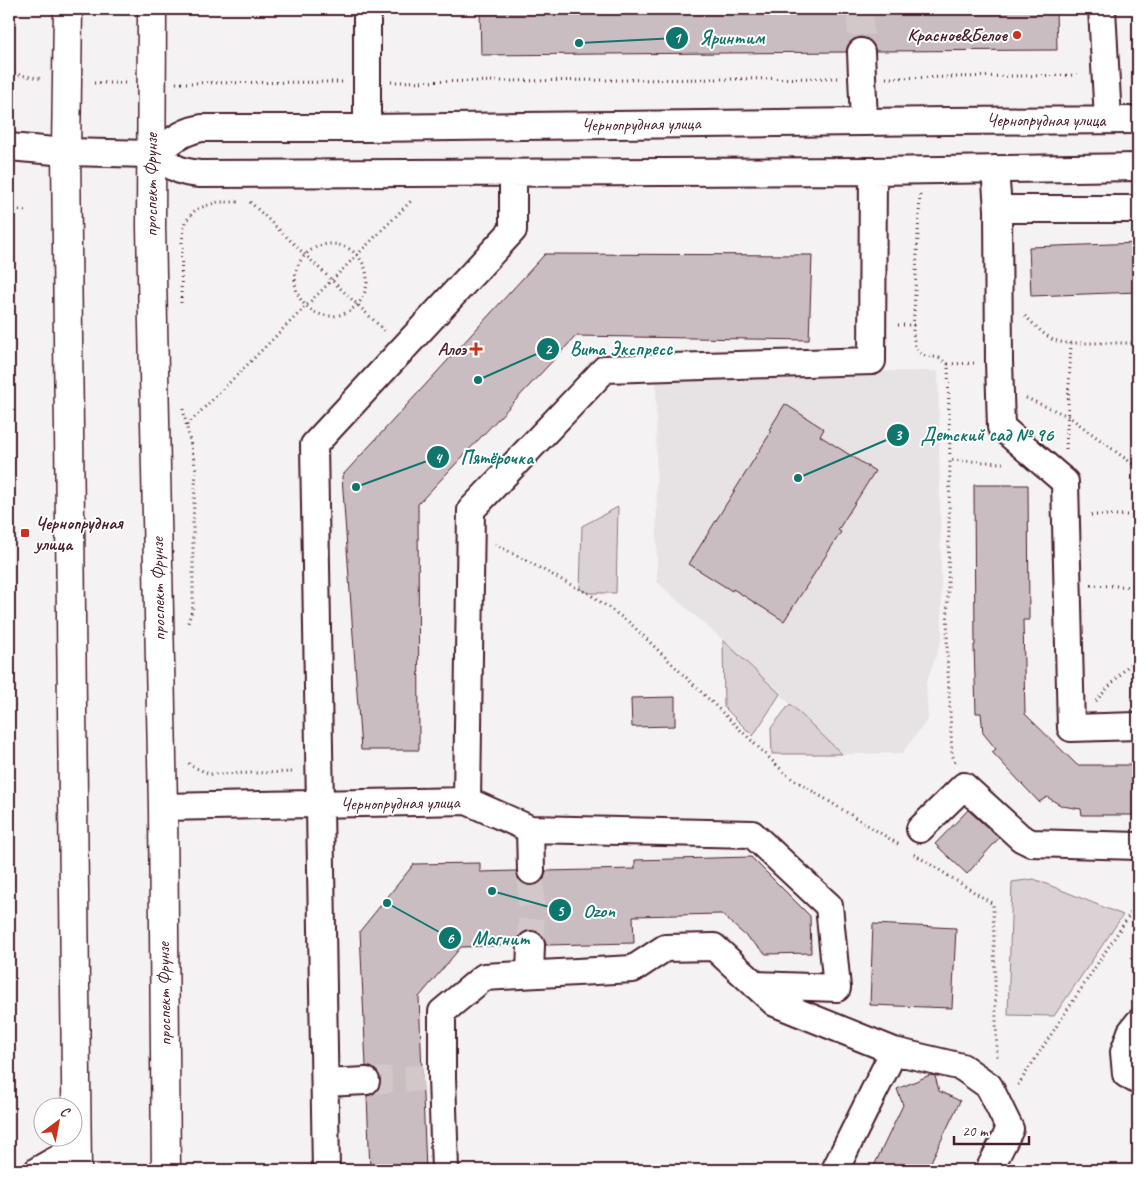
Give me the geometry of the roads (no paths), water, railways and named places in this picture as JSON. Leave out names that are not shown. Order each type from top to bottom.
[{"type":"main road","points":[[68,9],[66,152],[77,1159]]},
{"type":"main road","name":"проспект Фрунзе","points":[[152,9],[151,227],[162,807],[166,1170]]},
{"type":"street","points":[[367,9],[367,128]]},
{"type":"street","points":[[1102,9],[1108,120]]},
{"type":"street","points":[[861,52],[864,122]]},
{"type":"street","name":"Чернопрудная улица","points":[[151,154],[163,150],[171,142],[189,131],[202,128],[1138,120]]},
{"type":"street","points":[[9,147],[66,152],[151,154],[163,157],[172,166],[182,171],[200,174],[513,174],[1138,167]]},
{"type":"street","points":[[995,169],[998,209],[998,292],[1002,427],[1055,474],[1065,514],[1071,728],[1138,726]]},
{"type":"street","points":[[467,801],[470,510],[605,369],[872,361],[873,171]]},
{"type":"street","points":[[326,1170],[314,445],[513,230],[513,174]]},
{"type":"street","points":[[998,209],[1138,209]]},
{"type":"street","points":[[912,843],[964,786],[1021,838],[1031,843],[1138,846]]},
{"type":"street","name":"Чернопрудная улица","points":[[162,807],[467,801],[530,829],[752,834],[829,906],[837,988],[755,985]]},
{"type":"street","points":[[530,829],[531,871]]},
{"type":"street","points":[[530,974],[531,945]]},
{"type":"street","points":[[445,1170],[432,1077],[442,1012],[484,977],[633,968],[665,948],[714,947],[775,1003],[894,1051],[962,1067],[989,1086],[1010,1129],[989,1170]]},
{"type":"street","points":[[1138,1023],[1131,1032],[1124,1052],[1126,1074],[1138,1081]]},
{"type":"street","points":[[835,1170],[894,1051]]},
{"type":"street","points":[[325,1083],[366,1081]]},
{"type":"street","points":[[38,1170],[77,1159]]},
{"type":"tunnel","points":[[860,9],[861,52]]},
{"type":"tunnel","points":[[531,871],[531,945]]},
{"type":"tunnel","points":[[366,1081],[423,1078]]},
{"type":"place","name":"Красное&Белое","points":[[1017,35]]},
{"type":"place","name":"Яринтим","points":[[579,43]]},
{"type":"place","name":"Алоэ","points":[[476,349]]},
{"type":"place","name":"Вита Экспресс","points":[[478,380]]},
{"type":"place","name":"Детский сад № 96","points":[[798,478]]},
{"type":"place","name":"Пятёрочка","points":[[356,487]]},
{"type":"place","name":"Чернопрудная улица","points":[[25,533]]},
{"type":"place","name":"Ozon","points":[[492,891]]},
{"type":"place","name":"Магнит","points":[[387,903]]}]
